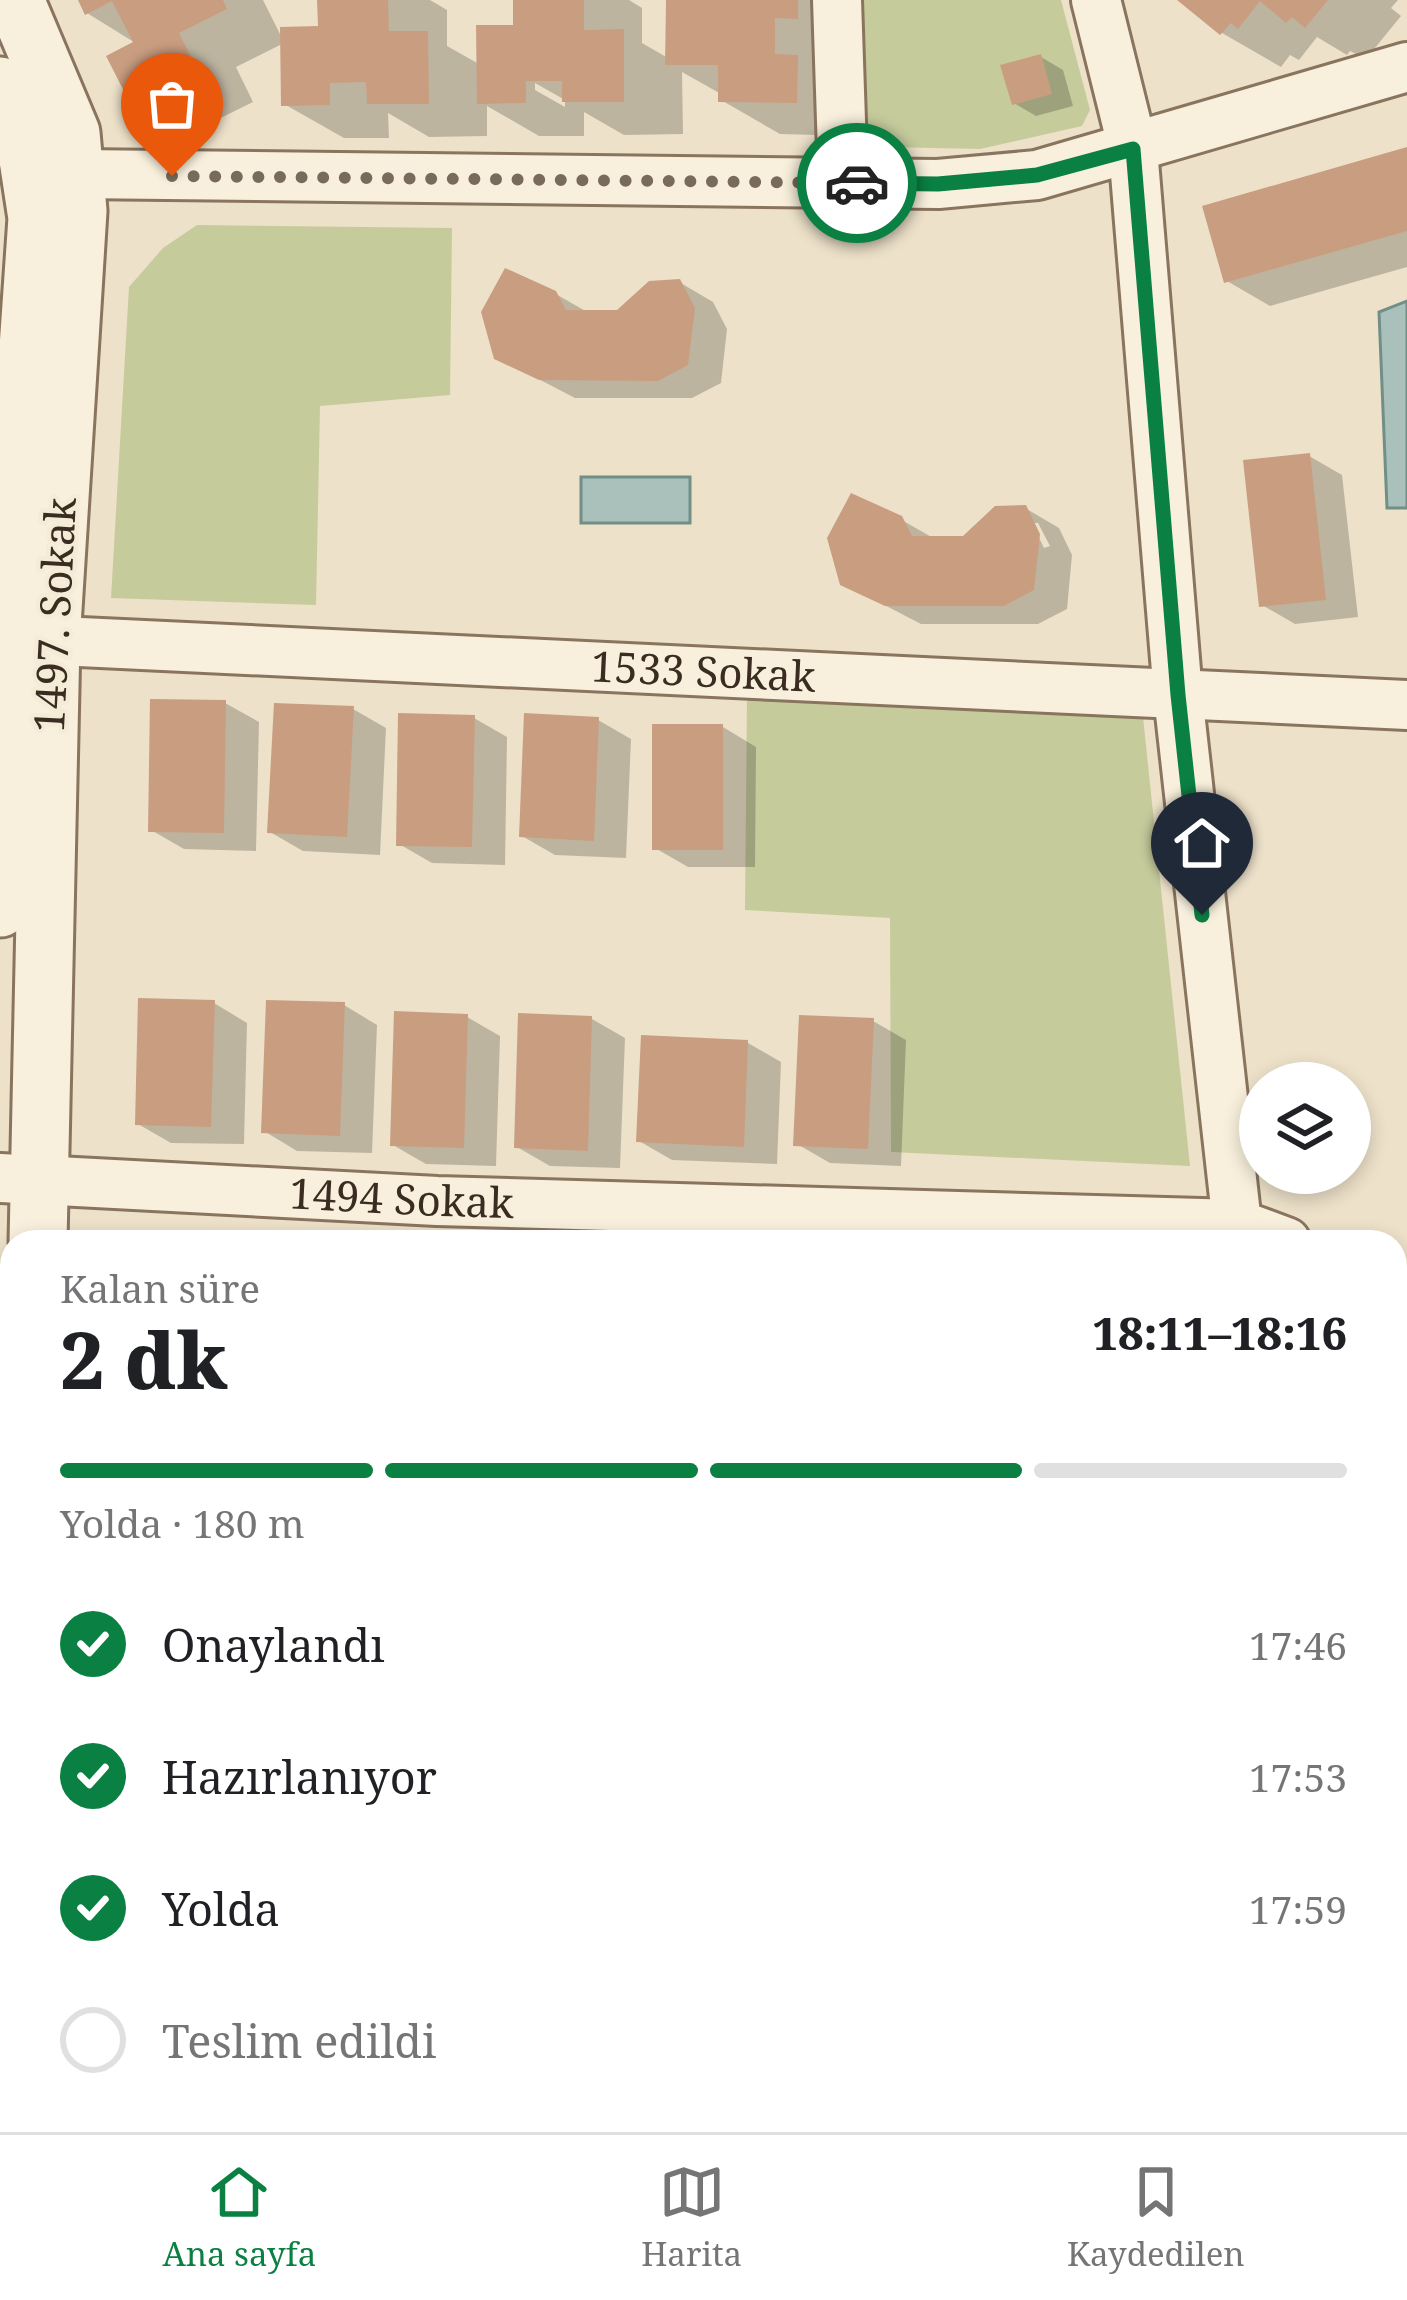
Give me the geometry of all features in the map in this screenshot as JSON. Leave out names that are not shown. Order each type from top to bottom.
[{"type":"street","name":"1497. Sokak","points":[[15,0],[59,98],[71,133],[77,174],[74,292],[20,639],[19,1178],[34,1230]]},
{"type":"street","points":[[837,0],[843,182]]},
{"type":"street","points":[[1096,0],[1133,149],[1178,695],[1237,1224]]},
{"type":"street","points":[[77,174],[938,184],[1037,175],[1407,67]]},
{"type":"street","name":"1497. Sokak","points":[[0,86],[28,159],[37,218],[20,639],[0,908]]},
{"type":"street","name":"1533 Sokak","points":[[20,639],[1407,705]]},
{"type":"street","name":"1494 Sokak","points":[[19,1178],[435,1221],[1237,1224],[1253,1230]]},
{"type":"green space","points":[[861,0],[1061,0],[1090,110],[1082,126],[980,149],[886,147],[867,128]]},
{"type":"green space","points":[[197,225],[452,228],[450,395],[320,406],[316,605],[111,598],[129,287],[163,248]]},
{"type":"green space","points":[[747,696],[1143,717],[1190,1166],[891,1152],[890,918],[745,910]]},
{"type":"water","points":[[1407,301],[1407,508],[1387,508],[1379,312]]},
{"type":"water","points":[[581,477],[690,477],[690,523],[581,523]]},
{"type":"building","points":[[78,0],[223,0],[227,9],[179,33],[196,67],[129,101],[106,56],[133,42],[112,1],[85,15]]},
{"type":"building","points":[[317,0],[388,0],[389,31],[428,31],[429,104],[367,104],[366,82],[330,83],[330,105],[281,106],[280,27],[318,26]]},
{"type":"building","points":[[513,0],[584,0],[584,30],[624,29],[624,102],[562,102],[562,81],[526,81],[526,103],[477,104],[476,25],[513,25]]},
{"type":"building","points":[[666,0],[798,0],[798,19],[775,18],[775,54],[798,55],[797,103],[718,102],[718,65],[665,65]]},
{"type":"building","points":[[1177,0],[1328,0],[1305,28],[1292,17],[1286,23],[1260,1],[1238,29],[1231,23],[1220,35]]},
{"type":"building","points":[[1041,54],[1052,94],[1012,105],[1000,65]]},
{"type":"building","points":[[1407,147],[1407,231],[1224,283],[1202,206]]},
{"type":"building","points":[[505,268],[556,291],[566,310],[617,310],[649,281],[680,279],[695,308],[688,365],[658,381],[539,380],[494,359],[481,312]]},
{"type":"building","points":[[1310,453],[1326,600],[1259,607],[1243,460]]},
{"type":"building","points":[[851,493],[902,516],[912,536],[963,536],[995,506],[1026,505],[1040,534],[1034,590],[1004,606],[885,606],[840,585],[827,538]]},
{"type":"building","points":[[150,699],[226,700],[224,833],[148,832]]},
{"type":"building","points":[[274,703],[354,706],[347,837],[267,833]]},
{"type":"building","points":[[398,713],[475,715],[472,847],[396,846]]},
{"type":"building","points":[[524,713],[599,717],[594,841],[519,837]]},
{"type":"building","points":[[652,724],[723,724],[723,850],[652,850]]},
{"type":"building","points":[[138,998],[215,1000],[211,1127],[135,1125]]},
{"type":"building","points":[[266,1000],[345,1002],[340,1136],[261,1133]]},
{"type":"building","points":[[394,1011],[468,1014],[464,1148],[390,1146]]},
{"type":"building","points":[[518,1013],[592,1016],[588,1151],[514,1148]]},
{"type":"building","points":[[799,1015],[874,1018],[868,1149],[793,1146]]},
{"type":"building","points":[[641,1035],[748,1040],[744,1147],[636,1142]]},
{"type":"way so far","points":[[172,176],[857,183]]},
{"type":"route","points":[[857,183],[938,184],[1037,175],[1133,149],[1178,695],[1202,915]]}]
